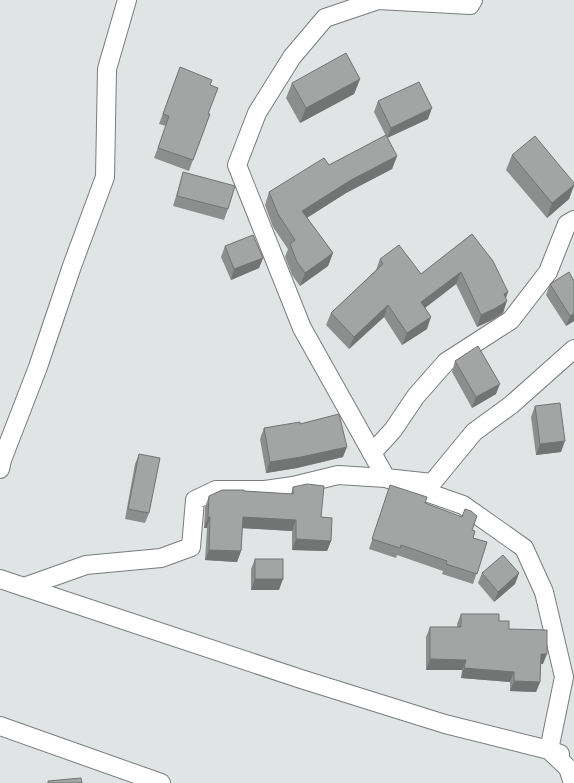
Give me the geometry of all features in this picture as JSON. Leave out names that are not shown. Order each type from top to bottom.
[{"type":"street","points":[[0,469],[105,177],[107,69],[127,0]]},
{"type":"street","points":[[473,0],[470,5],[378,0],[325,18],[292,57],[258,113],[238,165],[302,328],[386,478],[463,505],[524,548],[544,592],[564,676],[549,750]]},
{"type":"street","points":[[372,453],[393,430],[416,396],[446,362],[511,320],[548,272],[568,224],[574,220]]},
{"type":"street","points":[[24,587],[86,565],[161,558],[191,547],[196,500],[216,490],[265,490],[292,486],[338,475],[432,483],[474,432],[511,405],[574,349]]},
{"type":"street","points":[[0,579],[301,679],[445,724],[549,750],[574,759]]},
{"type":"street","points":[[0,726],[130,777],[161,783]]},
{"type":"street","points":[[549,750],[568,768],[573,783]]},
{"type":"building","points":[[346,53],[360,79],[306,108],[292,83]]},
{"type":"building","points":[[180,67],[212,80],[210,85],[218,88],[193,160],[158,148],[169,116],[163,114]]},
{"type":"building","points":[[419,82],[432,108],[391,128],[378,101]]},
{"type":"building","points":[[386,135],[397,156],[351,180],[302,211],[333,253],[305,273],[297,262],[290,244],[295,240],[278,214],[269,192],[324,158],[329,165]]},
{"type":"building","points":[[535,136],[574,183],[552,203],[512,155]]},
{"type":"building","points":[[183,172],[235,186],[228,209],[177,196]]},
{"type":"building","points":[[472,234],[493,261],[508,292],[504,294],[507,301],[496,308],[481,315],[461,272],[421,302],[431,317],[407,333],[388,305],[354,337],[331,313],[383,264],[380,259],[399,245],[421,274]]},
{"type":"building","points":[[253,235],[263,258],[234,269],[225,246]]},
{"type":"building","points":[[569,272],[574,281],[574,313],[570,316],[550,284]]},
{"type":"building","points":[[478,346],[500,384],[476,397],[455,361]]},
{"type":"building","points":[[560,403],[565,441],[540,444],[535,406]]},
{"type":"building","points":[[339,414],[347,447],[270,462],[264,428],[300,422],[300,424]]},
{"type":"building","points":[[139,454],[160,458],[149,513],[128,509]]},
{"type":"building","points":[[307,484],[324,486],[321,517],[332,518],[331,541],[296,539],[296,520],[243,517],[241,551],[209,550],[209,496],[222,490],[293,494],[293,487]]},
{"type":"building","points":[[390,485],[427,497],[425,503],[462,517],[465,509],[477,516],[472,530],[475,531],[473,538],[487,542],[477,574],[446,564],[447,561],[401,545],[400,548],[372,539]]},
{"type":"building","points":[[503,555],[519,573],[498,592],[482,573]]},
{"type":"building","points":[[255,559],[283,559],[283,579],[255,579]]},
{"type":"building","points":[[461,614],[499,614],[499,621],[509,621],[509,629],[547,630],[547,654],[541,654],[540,682],[514,681],[514,672],[464,668],[466,660],[430,659],[430,627],[461,627]]},
{"type":"building","points":[[81,778],[82,783],[48,783],[48,781]]}]
